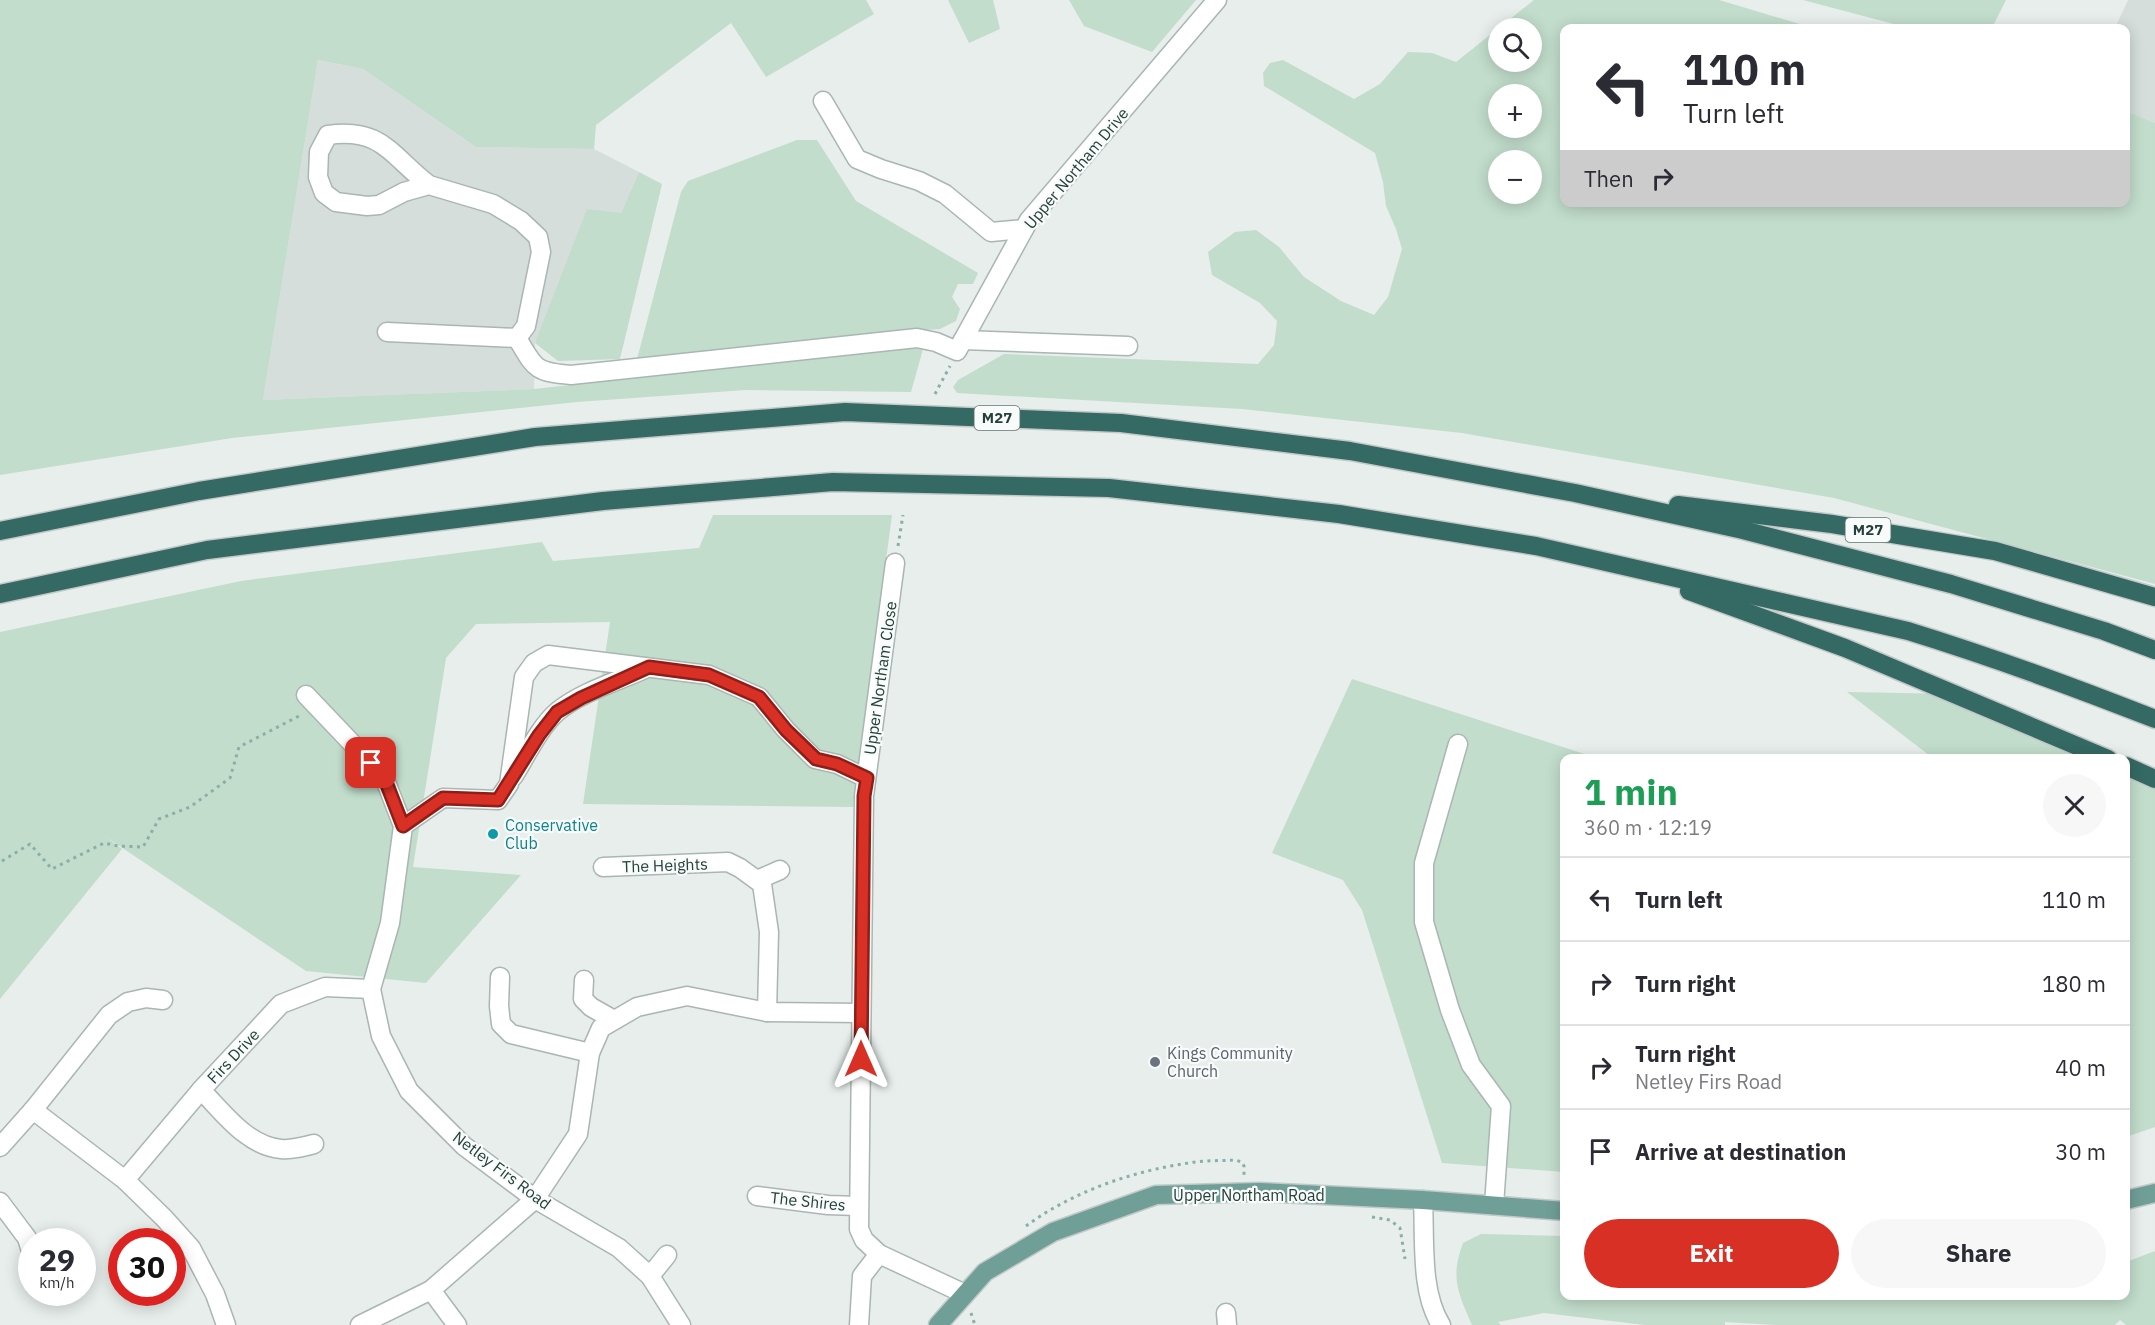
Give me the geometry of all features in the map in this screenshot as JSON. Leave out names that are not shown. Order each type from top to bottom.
[{"type":"highway","name":"M27","points":[[0,531],[199,491],[535,437],[845,412],[1121,423],[1350,451],[1575,493],[1743,530],[1951,584],[2104,631],[2155,650]]},
{"type":"highway","points":[[0,594],[207,550],[603,501],[834,482],[1109,488],[1339,514],[1536,546],[1908,631],[2073,687],[2155,719]]},
{"type":"highway","name":"M27","points":[[1575,493],[1832,524],[1995,551],[2155,597]]},
{"type":"highway","points":[[1617,564],[1845,648],[2096,754]]},
{"type":"highway","points":[[2130,768],[2155,779]]},
{"type":"main road","name":"Upper Northam Road","points":[[938,1325],[985,1272],[1053,1232],[1156,1195],[1245,1192],[1423,1200],[1560,1211]]},
{"type":"main road","points":[[2130,1199],[2155,1193]]},
{"type":"street","name":"Upper Northam Drive","points":[[960,346],[1029,220],[1217,0]]},
{"type":"street","points":[[823,101],[857,159],[919,181],[945,194],[991,232],[1024,229]]},
{"type":"street","points":[[429,185],[404,192],[379,205],[367,206],[336,202],[324,194],[318,177],[320,152],[328,135],[346,132],[367,136],[387,147],[411,172],[429,185],[493,204],[521,221],[538,237],[541,252],[526,326],[517,338]]},
{"type":"street","points":[[387,332],[517,338]]},
{"type":"street","points":[[517,338],[534,367],[554,374],[571,375],[917,338],[960,346],[1128,346]]},
{"type":"street","name":"Upper Northam Close","points":[[895,563],[864,796],[859,1229],[864,1240],[879,1254],[965,1294]]},
{"type":"street","points":[[509,784],[524,677],[534,663],[548,655],[709,675],[759,697],[786,730],[816,759],[837,764],[867,778]]},
{"type":"street","points":[[403,826],[443,798],[498,800],[539,735],[557,712],[581,698],[649,667]]},
{"type":"street","name":"Netley Firs Road","points":[[312,700],[384,777],[403,826],[390,923],[371,988],[381,1036],[409,1091],[464,1146],[536,1199],[619,1248],[650,1276],[681,1325]]},
{"type":"street","points":[[1458,744],[1424,863],[1424,922],[1450,1010],[1471,1065],[1501,1106],[1494,1205]]},
{"type":"street","name":"The Heights","points":[[603,867],[728,862],[757,880]]},
{"type":"street","points":[[767,1012],[769,932],[762,884],[757,880],[780,870]]},
{"type":"street","points":[[500,977],[501,1024],[511,1034],[590,1053]]},
{"type":"street","points":[[584,980],[583,999],[591,1007],[614,1020]]},
{"type":"street","name":"Firs Drive","points":[[125,1180],[201,1090],[281,1004],[325,987],[371,988]]},
{"type":"street","points":[[360,1325],[431,1290],[536,1199],[578,1134],[590,1053],[601,1028],[637,1007],[687,996],[767,1012],[861,1013]]},
{"type":"street","points":[[0,1147],[33,1110],[109,1015],[128,1002],[146,998],[163,1000]]},
{"type":"street","points":[[201,1090],[254,1140],[279,1149],[314,1144]]},
{"type":"street","points":[[33,1110],[125,1180],[191,1248],[214,1294],[226,1325]]},
{"type":"street","name":"The Shires","points":[[757,1196],[828,1206],[858,1206]]},
{"type":"street","points":[[1423,1200],[1427,1290],[1435,1314],[1442,1325]]},
{"type":"street","points":[[0,1202],[20,1228]]},
{"type":"street","points":[[859,1325],[862,1276],[879,1254]]},
{"type":"street","points":[[650,1276],[667,1256]]},
{"type":"street","points":[[431,1290],[457,1325]]},
{"type":"path","points":[[935,394],[960,346]]},
{"type":"path","points":[[895,563],[903,515]]},
{"type":"path","points":[[1,861],[30,844],[52,869],[104,843],[143,847],[159,819],[190,807],[230,778],[239,747],[312,700]]},
{"type":"path","points":[[1019,1231],[1065,1202],[1100,1187],[1130,1176],[1191,1162],[1242,1162],[1245,1192]]},
{"type":"path","points":[[1362,1216],[1382,1218],[1400,1228],[1406,1264]]},
{"type":"shaded area","points":[[2128,0],[2155,0],[2155,123],[2130,113],[2130,24],[2117,24]]},
{"type":"shaded area","points":[[318,60],[363,69],[476,147],[594,149],[639,172],[621,213],[535,343],[534,389],[263,400]]},
{"type":"green space","points":[[0,0],[866,0],[874,14],[766,77],[731,23],[596,125],[594,149],[476,147],[363,69],[318,60],[263,400],[534,389],[908,348],[923,349],[911,392],[745,390],[577,402],[232,438],[0,475]]},
{"type":"green space","points":[[948,0],[993,0],[1000,29],[969,43]]},
{"type":"green space","points":[[1069,0],[1196,0],[1152,52],[1084,26]]},
{"type":"green space","points":[[1534,0],[1719,0],[1800,24],[1560,24],[1560,207],[2130,207],[2130,113],[2155,123],[2155,584],[1834,498],[1462,433],[1242,409],[957,393],[953,387],[958,380],[1004,354],[1258,364],[1274,345],[1277,321],[1260,303],[1212,275],[1208,252],[1235,232],[1256,230],[1279,247],[1304,277],[1341,301],[1374,315],[1388,297],[1402,249],[1386,206],[1383,182],[1375,153],[1264,86],[1263,73],[1270,63],[1283,60],[1354,99],[1380,84],[1408,52],[1432,53],[1456,62],[1488,37],[1488,72],[1542,72],[1542,18],[1512,18]]},
{"type":"green space","points":[[1803,0],[2006,0],[1994,24],[1894,24]]},
{"type":"green space","points":[[797,140],[817,140],[856,201],[978,273],[973,284],[958,284],[952,297],[960,309],[956,321],[940,329],[636,363],[681,192],[688,181]]},
{"type":"green space","points":[[639,172],[662,184],[620,359],[558,361],[535,343],[587,209],[621,213]]},
{"type":"green space","points":[[713,515],[892,515],[853,807],[583,804],[610,622],[476,624],[446,658],[413,867],[521,875],[426,983],[306,971],[106,837],[122,849],[0,999],[0,632],[241,581],[542,542],[553,561],[699,548]]},
{"type":"green space","points":[[1352,679],[1584,754],[1560,754],[1560,1172],[1442,1163],[1362,910],[1343,880],[1272,853]]},
{"type":"green space","points":[[1847,692],[1955,694],[2096,754],[1928,754]]},
{"type":"green space","points":[[2130,768],[2155,779],[2155,1127],[2130,1136]]},
{"type":"green space","points":[[1481,1234],[1560,1236],[1560,1300],[2130,1300],[2130,1260],[2155,1251],[2155,1325],[2126,1325],[2120,1320],[2115,1325],[1776,1325],[1725,1322],[1725,1325],[1645,1325],[1544,1313],[1498,1322],[1501,1325],[1472,1325],[1463,1304],[1456,1276],[1463,1243]]},
{"type":"place","name":"Conservative Club","points":[[493,834]]},
{"type":"place","name":"Kings Community Church","points":[[1155,1062]]},
{"type":"route","points":[[371,763],[384,777],[403,826],[443,798],[498,800],[539,735],[557,712],[581,698],[649,667],[709,675],[759,697],[786,730],[816,759],[837,764],[867,778],[864,796],[861,1059]]}]
